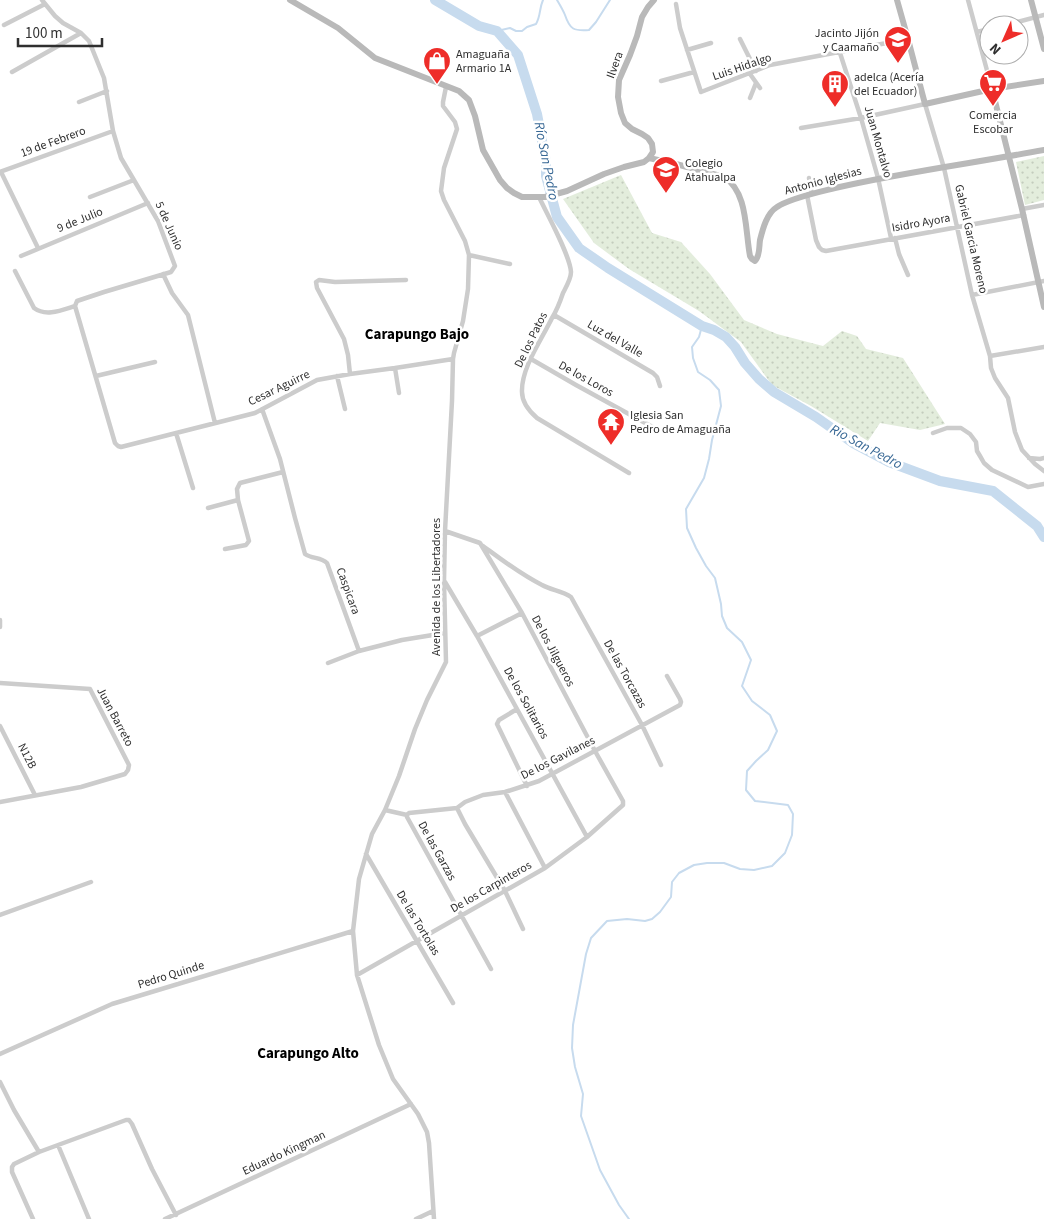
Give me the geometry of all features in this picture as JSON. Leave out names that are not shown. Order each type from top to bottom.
[{"type":"street","points":[[290,0],[338,28],[375,58],[460,91],[469,100],[476,116],[483,150],[500,180],[507,188],[522,197],[542,197],[567,191],[604,174],[649,158]]},
{"type":"street","name":"Ilvera","points":[[649,158],[653,152],[652,144],[648,138],[625,123],[618,97],[619,80],[637,36],[642,17],[654,0]]},
{"type":"street","name":"Gabriel Garcia Moreno","points":[[897,0],[944,168],[972,295],[990,356],[990,368],[1008,398],[1015,432],[1022,450],[1044,471]]},
{"type":"street","points":[[968,0],[1041,281],[1044,307]]},
{"type":"street","points":[[1031,0],[1044,49]]},
{"type":"street","points":[[4,24],[44,2]]},
{"type":"street","name":"5 de Junio","points":[[44,2],[63,23],[81,33],[89,41],[104,78],[113,131],[121,158],[158,221],[176,266],[171,272],[164,274]]},
{"type":"street","name":"Luis Hidalgo","points":[[676,4],[680,28],[701,92],[770,66],[908,39]]},
{"type":"street","points":[[1029,19],[1044,15]]},
{"type":"street","points":[[12,72],[81,33]]},
{"type":"street","points":[[740,39],[756,71]]},
{"type":"street","points":[[687,50],[711,43]]},
{"type":"street","name":"Juan Montalvo","points":[[840,53],[861,118],[893,238],[908,276]]},
{"type":"street","points":[[661,81],[694,72]]},
{"type":"street","points":[[750,74],[760,88]]},
{"type":"street","points":[[801,128],[861,118],[992,89],[1044,81]]},
{"type":"street","points":[[750,98],[756,83]]},
{"type":"street","name":"Avenida de los Libertadores","points":[[434,1219],[430,1143],[427,1132],[418,1114],[394,1079],[379,1044],[358,975],[353,931],[358,880],[372,834],[385,810],[418,721],[446,662],[445,531],[453,359],[466,305],[469,255],[465,241],[441,191],[444,168],[457,129],[455,122],[443,106],[442,102],[446,86]]},
{"type":"street","points":[[79,102],[107,91]]},
{"type":"street","name":"19 de Febrero","points":[[0,172],[113,131]]},
{"type":"street","name":"Antonio Iglesias","points":[[649,158],[724,177],[729,180],[739,194],[742,203],[749,250],[753,261],[755,261],[758,258],[760,239],[767,218],[778,206],[810,194],[878,178],[1044,150]]},
{"type":"street","points":[[0,172],[38,248]]},
{"type":"street","points":[[809,178],[810,194]]},
{"type":"street","points":[[90,197],[134,180]]},
{"type":"street","name":"Isidro Ayora","points":[[810,194],[816,240],[818,247],[826,251],[1023,212],[1044,205]]},
{"type":"street","name":"De los Patos","points":[[542,197],[571,270],[570,277],[554,315],[531,358],[524,376],[522,393],[524,403],[529,412],[629,473]]},
{"type":"street","name":"9 de Julio","points":[[20,256],[148,203]]},
{"type":"street","points":[[469,255],[510,264]]},
{"type":"street","points":[[16,271],[34,308],[38,311],[49,313],[75,306],[77,302],[104,292],[164,274],[172,293],[188,314],[215,423]]},
{"type":"street","points":[[350,374],[347,347],[317,288],[316,282],[319,280],[335,282],[406,280]]},
{"type":"street","points":[[972,295],[1041,281]]},
{"type":"street","points":[[75,306],[96,376],[154,362]]},
{"type":"street","name":"Luz del Valle","points":[[554,315],[653,373],[658,377],[660,386]]},
{"type":"street","points":[[990,356],[1044,347]]},
{"type":"street","name":"De los Loros","points":[[531,358],[658,430]]},
{"type":"street","name":"Cesar Aguirre","points":[[96,376],[115,443],[121,447],[254,413],[317,380],[453,359]]},
{"type":"street","points":[[395,368],[399,393]]},
{"type":"street","points":[[338,376],[345,409]]},
{"type":"street","name":"Caspicara","points":[[262,409],[280,459],[305,554],[327,563],[359,652]]},
{"type":"street","points":[[933,433],[947,428],[961,428],[970,434],[976,442],[977,451],[992,470],[1028,487],[1044,484]]},
{"type":"street","points":[[176,433],[193,488]]},
{"type":"street","points":[[1030,458],[1044,458]]},
{"type":"street","points":[[225,549],[246,545],[249,541],[236,489],[240,483],[283,472]]},
{"type":"street","points":[[208,508],[238,500]]},
{"type":"street","points":[[445,531],[480,544]]},
{"type":"street","name":"De las Torcazas","points":[[480,544],[521,573],[571,598],[642,725],[662,765]]},
{"type":"street","name":"De los Jilgueros","points":[[480,544],[522,613],[623,801]]},
{"type":"street","name":"De los Solitarios","points":[[444,581],[477,636],[587,837]]},
{"type":"street","points":[[477,636],[522,613]]},
{"type":"street","points":[[0,620],[0,627]]},
{"type":"street","points":[[328,662],[402,640],[445,633]]},
{"type":"street","name":"De los Gavilanes","points":[[407,815],[409,813],[457,808],[465,802],[484,795],[506,792],[527,786],[553,774],[680,705],[681,702],[667,676]]},
{"type":"street","name":"Juan Barreto","points":[[0,682],[90,689],[129,765],[125,774],[81,787],[0,802]]},
{"type":"street","points":[[517,709],[498,720],[497,724],[527,786]]},
{"type":"street","name":"N12B","points":[[0,726],[35,795]]},
{"type":"street","points":[[506,792],[545,868]]},
{"type":"street","name":"De los Carpinteros","points":[[358,975],[545,868],[587,837],[621,808],[623,801]]},
{"type":"street","points":[[457,808],[505,891],[523,929]]},
{"type":"street","name":"De las Garzas","points":[[385,810],[407,815],[491,969]]},
{"type":"street","name":"De las Tortolas","points":[[366,854],[453,1003]]},
{"type":"street","points":[[0,915],[91,882]]},
{"type":"street","name":"Pedro Quinde","points":[[0,1054],[112,1004],[353,931]]},
{"type":"street","points":[[0,1082],[39,1152]]},
{"type":"street","name":"Eduardo Kingman","points":[[165,1219],[411,1104]]},
{"type":"street","points":[[33,1219],[12,1172],[12,1167],[19,1161],[39,1152],[129,1120],[176,1215]]},
{"type":"street","points":[[58,1145],[89,1219]]},
{"type":"street","points":[[416,1219],[433,1211]]},
{"type":"green space","points":[[1044,156],[1044,200],[1025,205],[1016,162]]},
{"type":"green space","points":[[621,175],[652,233],[681,242],[710,274],[744,320],[777,334],[823,346],[842,331],[857,336],[866,349],[903,358],[945,424],[920,430],[880,423],[868,441],[811,406],[772,385],[741,342],[699,311],[629,269],[594,243],[563,199]]},
{"type":"waterway","name":"Río San Pedro","points":[[435,0],[479,26],[497,31],[518,55],[537,114],[546,162],[546,176],[557,217],[579,248],[702,326],[726,337],[745,363],[774,392],[816,417],[853,443],[889,462],[940,481],[993,491],[1037,526],[1044,537]]},
{"type":"waterway","points":[[497,31],[510,28],[522,31],[536,24],[543,0]]},
{"type":"waterway","points":[[557,0],[569,24],[576,30],[589,30],[610,0]]},
{"type":"waterway","points":[[629,1219],[600,1170],[581,1116],[583,1094],[575,1067],[572,1048],[573,1025],[586,954],[591,938],[607,921],[627,919],[645,921],[652,919],[671,897],[672,882],[679,873],[694,865],[724,863],[740,869],[754,870],[772,866],[785,853],[792,835],[793,814],[788,805],[755,801],[746,790],[747,771],[768,750],[777,731],[770,715],[752,701],[742,686],[751,660],[742,642],[727,628],[722,616],[715,578],[706,566],[687,528],[686,509],[704,478],[721,406],[719,390],[710,380],[698,372],[693,358],[692,347],[699,337],[702,326]]},
{"type":"place","name":"Jacinto Jijón y Caamaño","points":[[898,64]]},
{"type":"place","name":"Amaguaña Armario 1A","points":[[437,85]]},
{"type":"place","name":"Comercia Escobar","points":[[993,107]]},
{"type":"place","name":"adelca (Acería del Ecuador)","points":[[835,108]]},
{"type":"place","name":"Colegio Atahualpa","points":[[666,194]]},
{"type":"place","name":"Iglesia San Pedro de Amaguaña","points":[[611,446]]},
{"type":"district","name":"Carapungo Bajo","points":[[417,334]]},
{"type":"district","name":"Carapungo Alto","points":[[308,1053]]},
{"type":"water label","name":"Rio San Pedro","points":[[866,447]]}]
